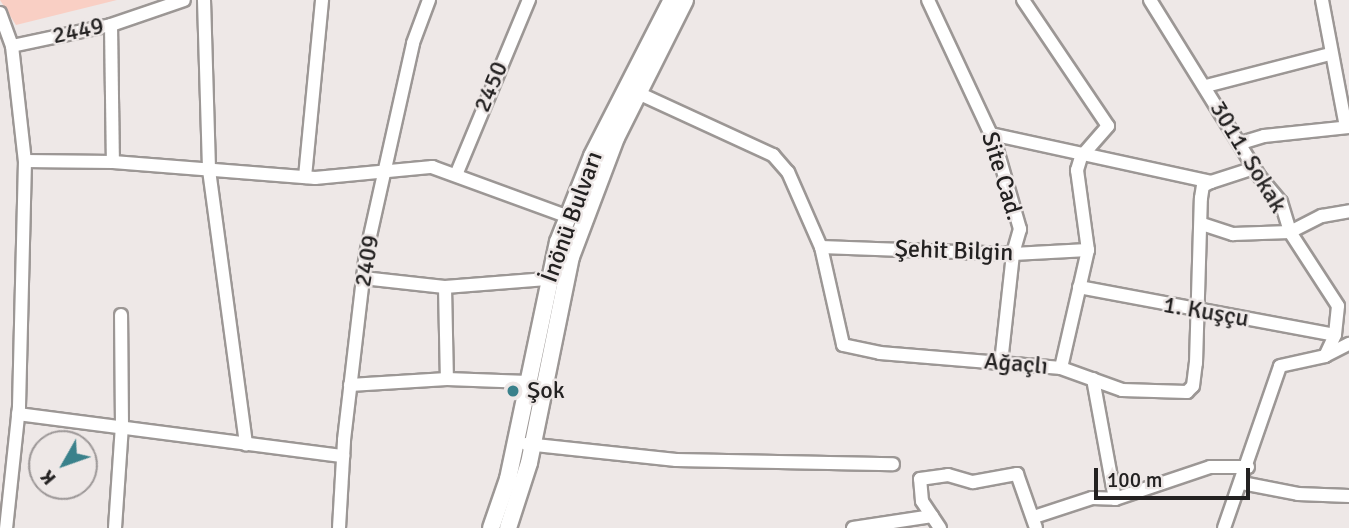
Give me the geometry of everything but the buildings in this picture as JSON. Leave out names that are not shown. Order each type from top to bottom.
[{"type":"main road","name":"İnönü Bulvarı","points":[[491,528],[516,441],[547,279],[592,156],[672,0]]},
{"type":"main road","name":"İnönü Bulvarı","points":[[508,528],[533,445],[571,257],[602,172],[685,0]]},
{"type":"street","name":"2449","points":[[12,46],[111,24],[184,0]]},
{"type":"street","points":[[204,0],[209,170],[246,445]]},
{"type":"street","points":[[305,177],[322,0]]},
{"type":"street","name":"2409","points":[[339,528],[343,456],[363,278],[413,43],[429,0]]},
{"type":"street","name":"2450","points":[[456,176],[529,0]]},
{"type":"street","name":"Site Cad.","points":[[928,0],[991,134],[1020,229],[1013,254],[1001,363]]},
{"type":"street","points":[[1023,0],[1108,126],[1081,157],[1077,170],[1088,250],[1061,368]]},
{"type":"street","name":"3011. Sokak","points":[[1150,0],[1206,86],[1254,168],[1281,202],[1290,232],[1338,306],[1335,335],[1325,356]]},
{"type":"street","points":[[1241,143],[1264,136],[1348,127],[1330,54],[1322,0]]},
{"type":"street","points":[[0,13],[12,46],[26,161],[18,414],[6,528]]},
{"type":"street","points":[[111,24],[113,162]]},
{"type":"street","points":[[1206,86],[1330,54]]},
{"type":"street","points":[[638,93],[773,155],[788,172],[821,247]]},
{"type":"street","points":[[991,134],[1081,157],[1211,182]]},
{"type":"street","points":[[26,161],[113,162],[305,177],[388,168],[432,167],[569,217]]},
{"type":"street","points":[[1197,311],[1203,186],[1254,168]]},
{"type":"street","points":[[1202,224],[1233,233],[1290,232],[1322,216],[1349,211]]},
{"type":"street","name":"Şehit Bilgin","points":[[821,247],[1013,254],[1088,250]]},
{"type":"street","name":"Ağaçlı","points":[[821,247],[843,345],[1061,368],[1122,390],[1187,392],[1193,386],[1196,363],[1197,311]]},
{"type":"street","points":[[363,278],[446,287],[547,279]]},
{"type":"street","points":[[446,287],[447,379]]},
{"type":"street","name":"1. Kuşçu","points":[[1079,287],[1335,335]]},
{"type":"street","points":[[115,528],[122,425],[121,315]]},
{"type":"street","points":[[1224,528],[1248,467],[1280,366],[1325,356],[1349,344]]},
{"type":"street","points":[[350,385],[447,379],[528,382]]},
{"type":"street","points":[[1093,379],[1115,499]]},
{"type":"street","points":[[18,414],[122,425],[246,445],[343,456]]},
{"type":"street","points":[[516,441],[677,460],[893,464]]},
{"type":"street","points":[[940,528],[922,501],[920,479],[948,475],[973,482],[1017,474],[1035,523],[1091,498],[1115,499],[1210,467],[1248,467]]},
{"type":"street","points":[[1242,483],[1311,496],[1349,496]]},
{"type":"street","points":[[853,528],[932,516]]},
{"type":"shaded area","points":[[0,0],[117,0],[16,25]]},
{"type":"place","name":"Şok","points":[[513,391]]}]
